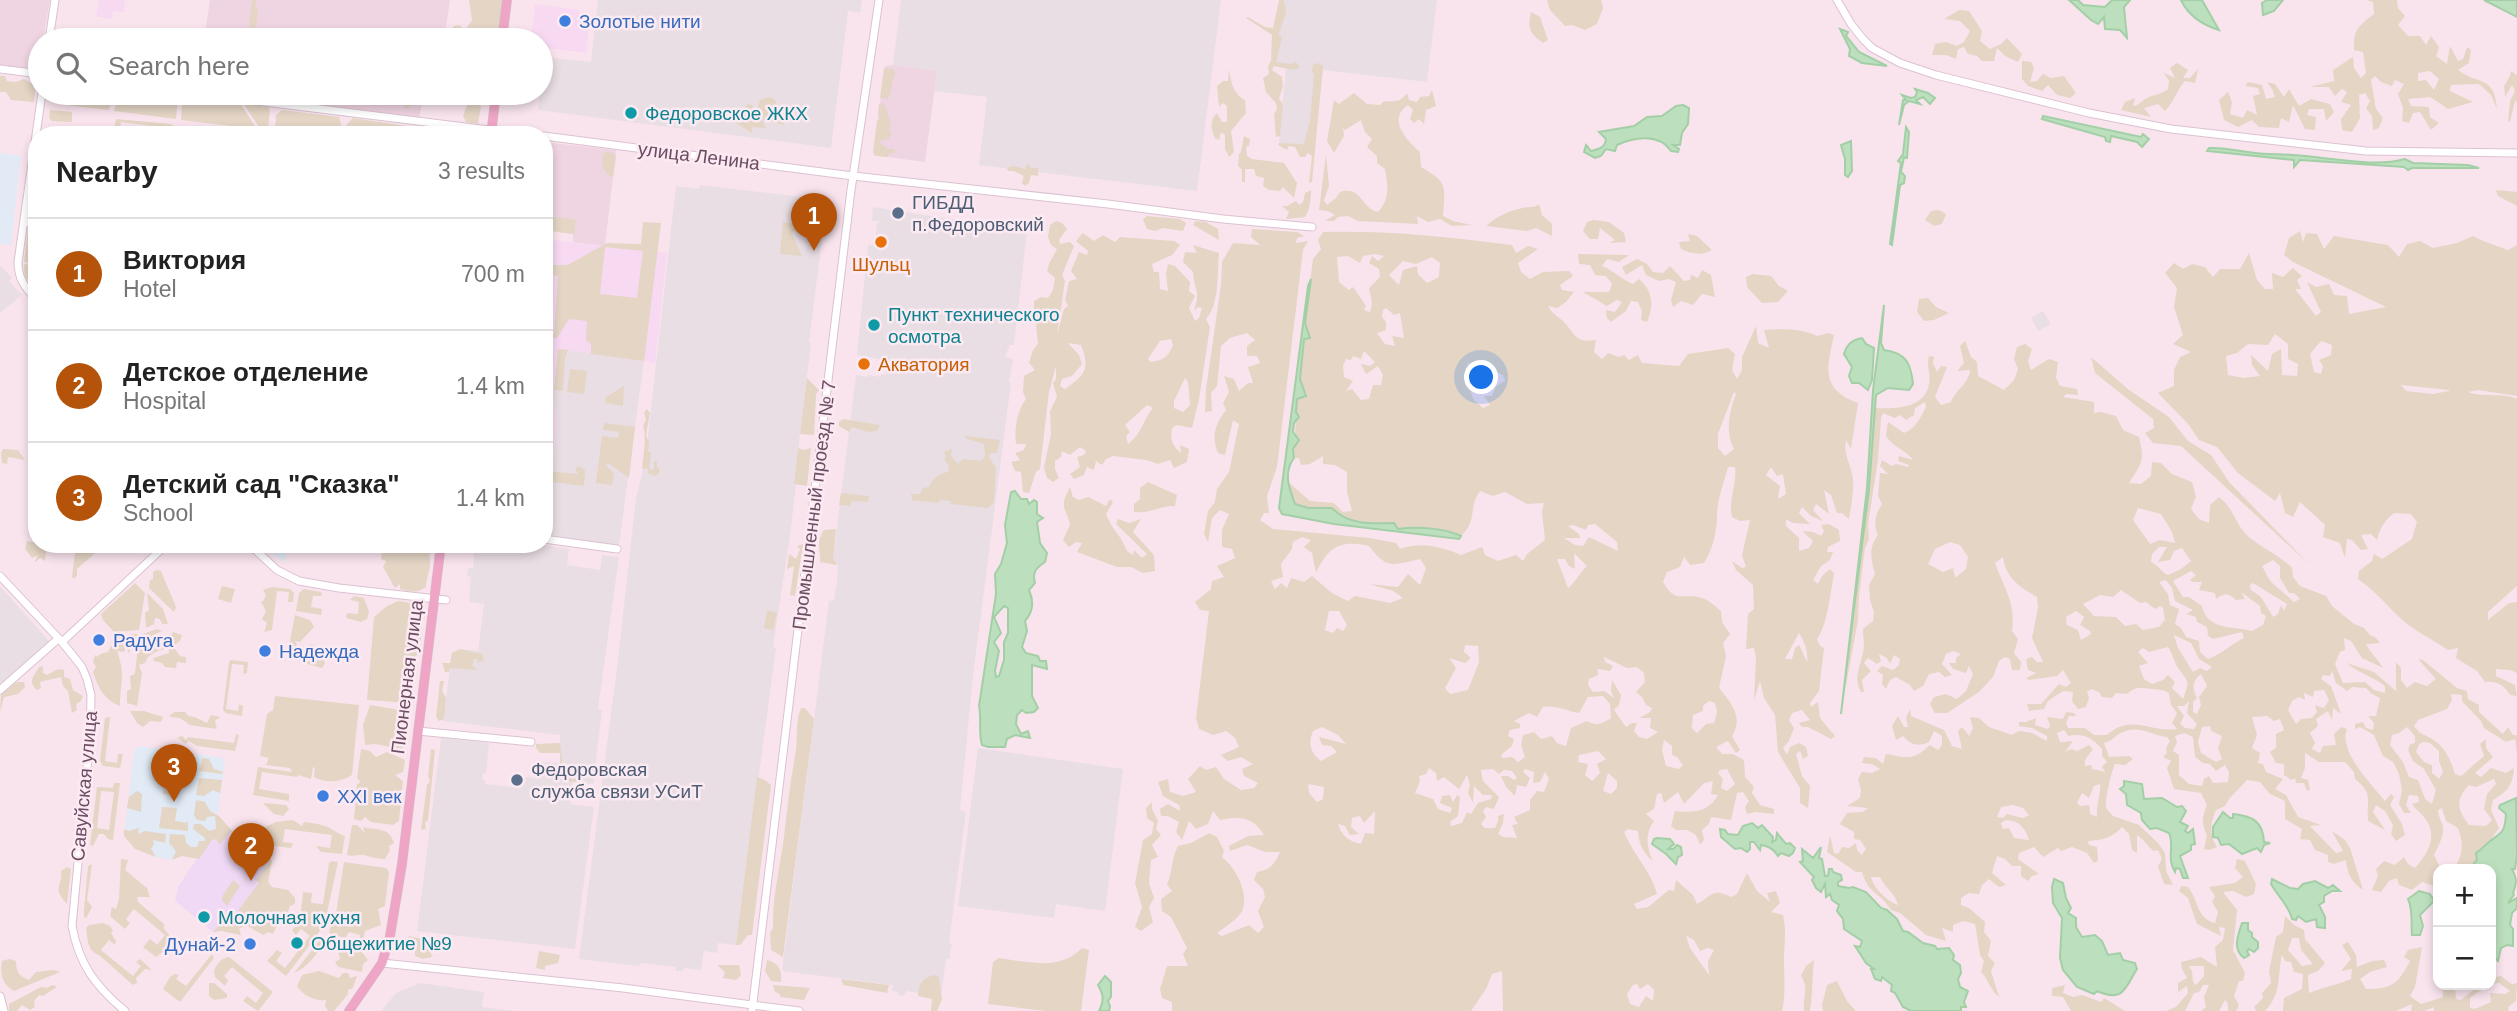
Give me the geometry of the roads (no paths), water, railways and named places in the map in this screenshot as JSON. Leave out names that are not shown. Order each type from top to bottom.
[{"type":"main road","points":[[504,28],[507,0]]},
{"type":"main road","points":[[492,126],[494,105]]},
{"type":"main road","name":"Пионерная улица","points":[[349,1011],[383,963],[395,912],[440,553]]},
{"type":"street","points":[[52,28],[55,0]]},
{"type":"street","name":"Промышленный проезд № 7","points":[[753,1007],[853,176],[879,0]]},
{"type":"street","points":[[1838,0],[1863,39],[1872,48],[1900,63],[1936,75],[2089,113],[2171,129],[2366,150],[2517,153]]},
{"type":"street","points":[[0,69],[28,72]]},
{"type":"street","points":[[37,126],[39,105]]},
{"type":"street","points":[[283,105],[445,126]]},
{"type":"street","name":"улица Ленина","points":[[553,137],[853,176],[1312,228]]},
{"type":"street","points":[[28,192],[18,274],[28,291]]},
{"type":"street","points":[[24,222],[28,223]]},
{"type":"street","points":[[553,540],[617,549]]},
{"type":"street","points":[[0,690],[60,641],[157,553]]},
{"type":"street","points":[[258,553],[277,570],[299,581],[446,600]]},
{"type":"street","name":"Савуйская улица","points":[[0,576],[82,667],[87,679],[92,713],[72,926],[76,948],[85,967],[101,988],[125,1011]]},
{"type":"street","points":[[418,731],[531,742]]},
{"type":"street","points":[[383,963],[799,1011]]},
{"type":"street","points":[[0,996],[4,1011]]},
{"type":"place","name":"Золотые нити","points":[[565,21]]},
{"type":"place","name":"Федоровское ЖКХ","points":[[631,113]]},
{"type":"place","name":"ГИБДД п.Федоровский","points":[[898,213]]},
{"type":"place","name":"Шульц","points":[[881,242]]},
{"type":"place","name":"Виктория","points":[[814,251]]},
{"type":"place","name":"Пункт технического осмотра","points":[[874,325]]},
{"type":"place","name":"Акватория","points":[[864,364]]},
{"type":"place","name":"Радуга","points":[[99,640]]},
{"type":"place","name":"Надежда","points":[[265,651]]},
{"type":"place","name":"Федоровская служба связи УСиТ","points":[[517,780]]},
{"type":"place","name":"XXI век","points":[[323,796]]},
{"type":"place","name":"Детский сад \"Сказка\"","points":[[174,802]]},
{"type":"place","name":"Детское отделение","points":[[251,881]]},
{"type":"place","name":"Молочная кухня","points":[[204,917]]},
{"type":"place","name":"Общежитие №9","points":[[297,943]]},
{"type":"place","name":"Дунай-2","points":[[250,944]]}]
